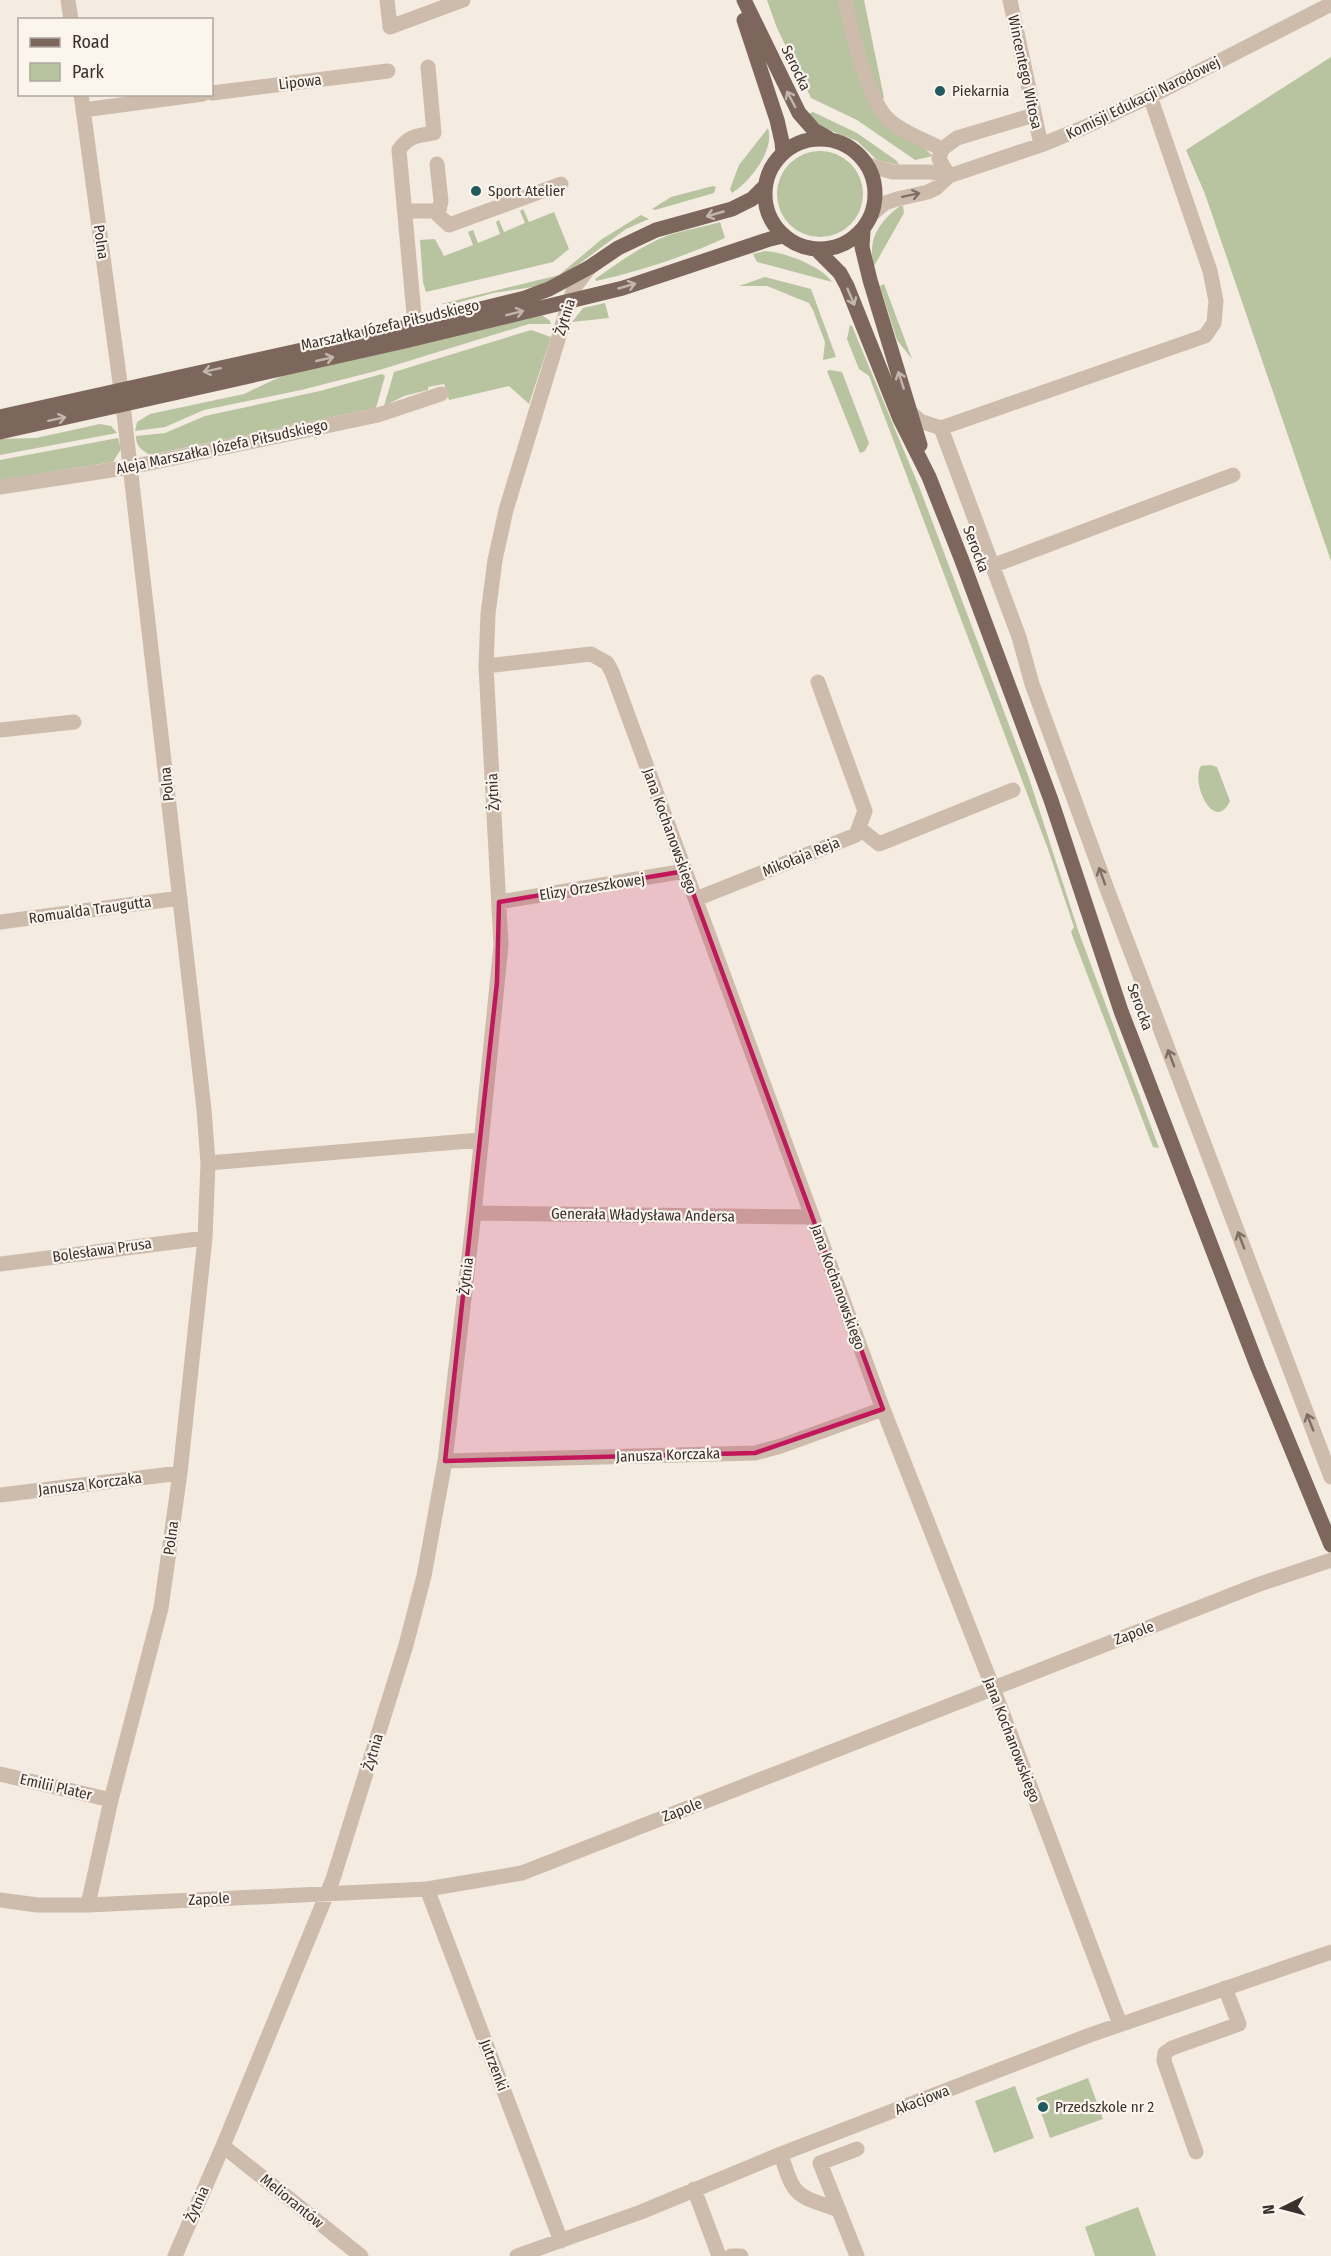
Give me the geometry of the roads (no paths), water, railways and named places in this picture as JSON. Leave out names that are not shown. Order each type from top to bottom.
[{"type":"main road","name":"Serocka","points":[[737,0],[777,120],[783,153]]},
{"type":"main road","name":"Serocka","points":[[744,0],[799,113],[813,130],[831,140]]},
{"type":"main road","points":[[814,139],[831,140],[846,145],[859,154],[868,165],[874,181],[876,197],[873,213],[863,231],[850,242],[834,249],[817,250],[799,246],[783,236],[772,222],[765,204],[765,186],[771,168],[783,153],[798,143],[814,139]]},
{"type":"main road","name":"Marszałka Józefa Piłsudskiego","points":[[0,432],[122,397],[525,298],[549,289],[590,267],[618,248],[656,230],[732,209],[752,199],[765,186]]},
{"type":"main road","name":"Serocka","points":[[863,231],[862,247],[870,280],[929,477],[1047,790],[1121,1011],[1258,1368],[1331,1545]]},
{"type":"main road","name":"Marszałka Józefa Piłsudskiego","points":[[0,417],[122,397],[405,341],[623,288],[783,236]]},
{"type":"main road","name":"Serocka","points":[[817,250],[840,273],[847,286],[900,419],[929,477]]},
{"type":"street","points":[[68,0],[71,18]]},
{"type":"street","points":[[387,0],[390,27],[463,0]]},
{"type":"street","points":[[845,0],[848,19],[879,109],[890,122],[942,149]]},
{"type":"street","name":"Wincentego Witosa","points":[[1010,0],[1041,145]]},
{"type":"street","name":"Komisji Edukacji Narodowej","points":[[873,213],[891,201],[936,188],[949,176],[1041,145],[1085,127],[1331,4]]},
{"type":"street","points":[[415,325],[399,150],[405,141],[414,136],[434,133],[428,67]]},
{"type":"street","name":"Lipowa","points":[[213,93],[388,71]]},
{"type":"street","points":[[82,102],[173,96]]},
{"type":"street","points":[[912,414],[920,421],[941,428],[1205,336],[1214,323],[1216,301],[1210,271],[1150,96]]},
{"type":"street","name":"Polna","points":[[82,102],[131,467],[204,1109],[208,1163],[205,1238],[180,1473],[161,1608],[111,1800],[88,1905]]},
{"type":"street","points":[[949,176],[939,159],[942,149],[957,138],[1034,115]]},
{"type":"street","points":[[437,164],[441,201],[438,215]]},
{"type":"street","name":"Komisji Edukacji Narodowej","points":[[868,165],[893,172],[930,172],[949,176]]},
{"type":"street","points":[[405,211],[434,211],[449,225],[561,184]]},
{"type":"street","name":"Żytnia","points":[[175,2256],[327,1894],[406,1645],[424,1576],[445,1461],[474,1213],[501,945],[486,666],[488,614],[495,560],[506,510],[574,288],[590,267]]},
{"type":"street","name":"Aleja Marszałka Józefa Piłsudskiego","points":[[0,487],[131,467],[378,415],[441,394]]},
{"type":"street","points":[[941,428],[1019,638],[1032,684],[1107,890],[1331,1477]]},
{"type":"street","points":[[992,566],[1233,475]]},
{"type":"street","name":"Jana Kochanowskiego","points":[[486,666],[582,654],[591,654],[607,663],[883,1408],[993,1688],[1120,2024]]},
{"type":"street","points":[[818,682],[865,812],[859,828],[879,844],[1013,790]]},
{"type":"street","points":[[0,730],[74,722]]},
{"type":"street","name":"Mikołaja Reja","points":[[696,899],[856,836],[859,828]]},
{"type":"street","name":"Elizy Orzeszkowej","points":[[499,902],[685,871]]},
{"type":"street","name":"Romualda Traugutta","points":[[0,922],[180,898]]},
{"type":"street","points":[[208,1163],[480,1140]]},
{"type":"street","name":"Generała Władysława Andersa","points":[[474,1213],[812,1217]]},
{"type":"street","name":"Bolesława Prusa","points":[[0,1264],[205,1238]]},
{"type":"street","name":"Janusza Korczaka","points":[[445,1461],[755,1453],[781,1446],[883,1408]]},
{"type":"street","name":"Janusza Korczaka","points":[[0,1495],[180,1473]]},
{"type":"street","name":"Zapole","points":[[0,1900],[37,1905],[88,1905],[427,1889],[522,1873],[1257,1585],[1331,1560]]},
{"type":"street","name":"Emilii Plater","points":[[0,1774],[111,1800]]},
{"type":"street","name":"Jutrzenki","points":[[427,1889],[561,2241]]},
{"type":"street","name":"Akacjowa","points":[[516,2256],[641,2212],[781,2154],[1120,2024],[1331,1952]]},
{"type":"street","points":[[1196,2152],[1164,2061],[1166,2053],[1173,2048],[1239,2024],[1225,1988]]},
{"type":"street","name":"Meliorantów","points":[[223,2146],[361,2256]]},
{"type":"street","points":[[857,2149],[820,2163],[857,2256]]},
{"type":"street","points":[[781,2154],[791,2185],[800,2196],[839,2210]]},
{"type":"street","points":[[694,2189],[719,2256]]},
{"type":"street","points":[[731,2256],[741,2256]]},
{"type":"place","name":"Piekarnia","points":[[940,91]]},
{"type":"place","name":"Sport Atelier","points":[[476,191]]},
{"type":"place","name":"Przedszkole nr 2","points":[[1043,2107]]}]
